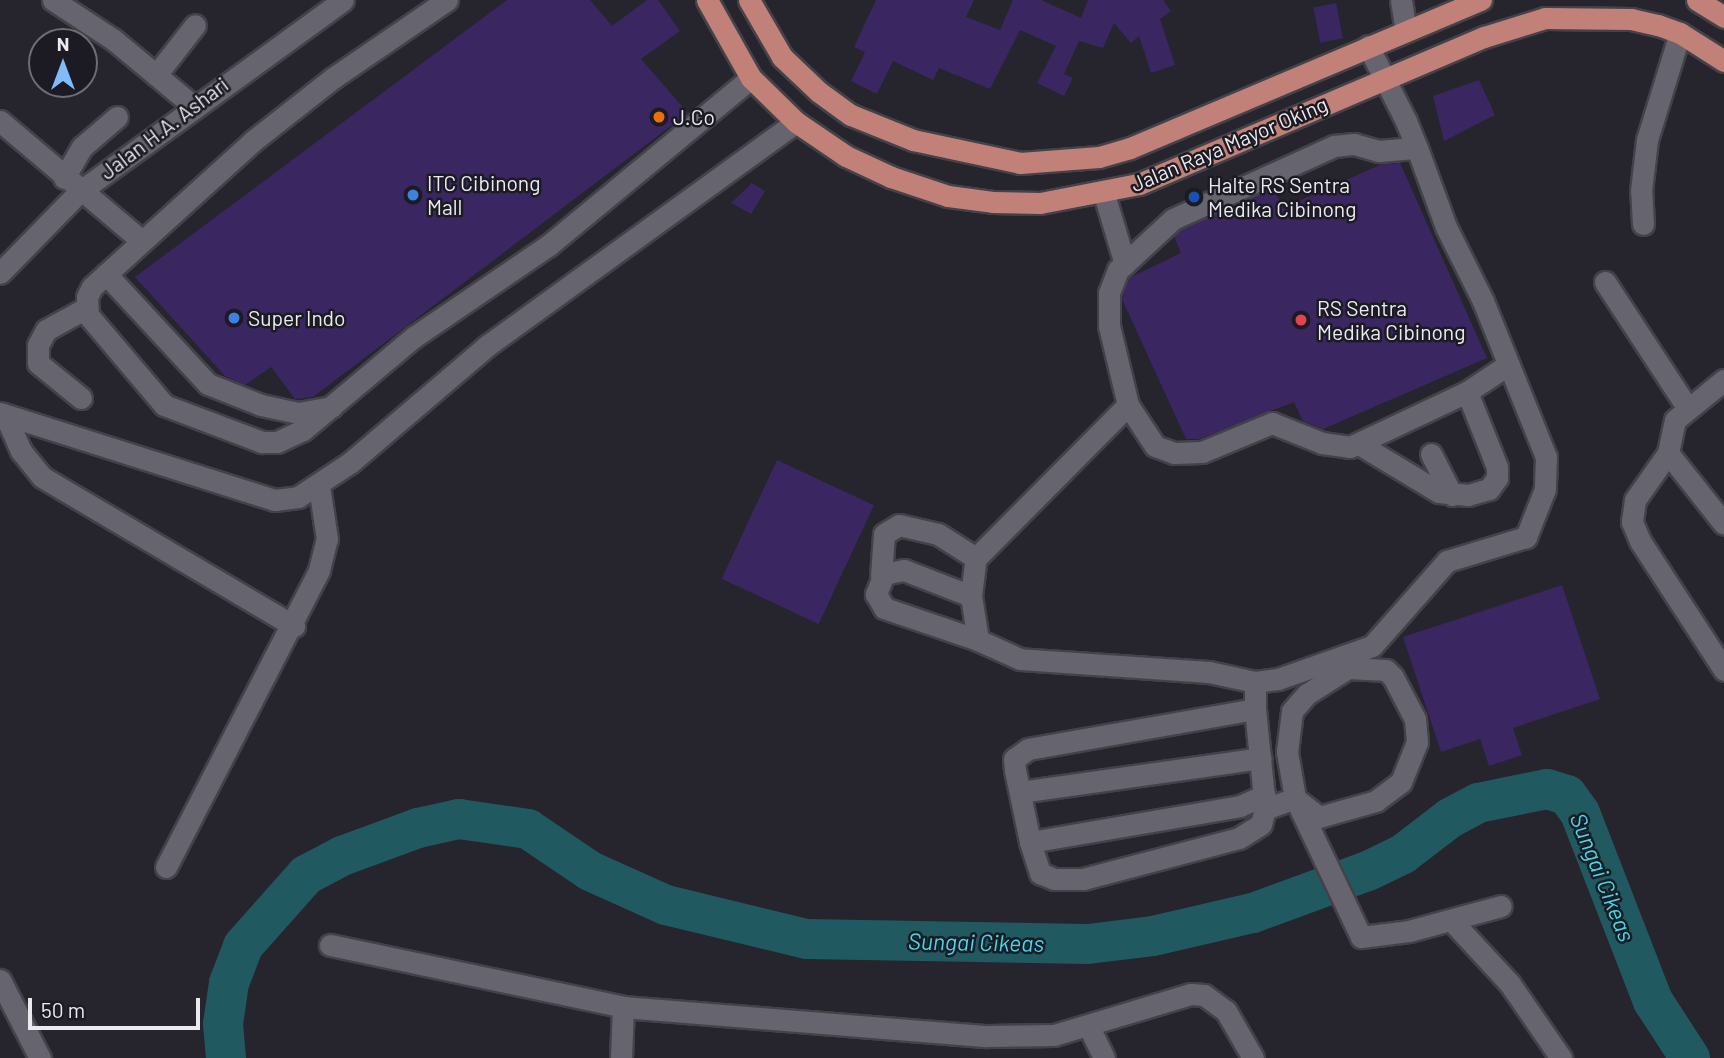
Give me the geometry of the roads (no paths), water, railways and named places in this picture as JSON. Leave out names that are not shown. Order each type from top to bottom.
[{"type":"main road","name":"Jalan Raya Mayor Oking","points":[[707,0],[755,83],[796,122],[846,156],[948,196],[1040,203],[1104,194],[1139,184],[1383,78],[1545,18],[1632,19],[1680,33],[1724,61]]},
{"type":"main road","name":"Jalan Raya Mayor Oking","points":[[749,0],[782,57],[819,92],[851,115],[913,140],[1020,163],[1099,157],[1130,148],[1481,0]]},
{"type":"main road","points":[[1697,0],[1724,17]]},
{"type":"street","points":[[53,0],[90,9],[156,75],[192,105]]},
{"type":"street","name":"Jalan H.A. Ashari","points":[[0,273],[71,185],[192,105],[342,0]]},
{"type":"street","points":[[447,0],[333,78],[141,240],[92,288],[86,307],[96,329],[147,388],[180,414],[262,442],[277,442],[303,430],[335,407],[415,337],[549,245],[707,118],[755,83]]},
{"type":"street","points":[[1401,0],[1406,30]]},
{"type":"street","points":[[156,75],[195,24]]},
{"type":"street","points":[[1643,224],[1640,191],[1647,141],[1680,33]]},
{"type":"street","points":[[976,558],[938,534],[900,525],[884,534],[881,576],[876,594],[879,605],[978,640],[1020,659],[1209,672],[1255,682],[1372,646],[1447,561],[1479,549],[1512,544],[1526,537],[1545,489],[1546,457],[1509,364],[1446,227],[1417,148],[1368,46]]},
{"type":"street","points":[[71,185],[82,146],[117,117]]},
{"type":"street","points":[[2,414],[275,500],[298,497],[319,486],[488,345],[796,122]]},
{"type":"street","points":[[3,128],[141,240]]},
{"type":"street","points":[[1417,148],[1380,151],[1354,144],[1334,146],[1173,219],[1113,277],[1108,306],[1128,405],[1155,446],[1174,453],[1202,452],[1272,423],[1322,443],[1350,447],[1467,392],[1509,364]]},
{"type":"street","points":[[1104,194],[1125,264]]},
{"type":"street","points":[[106,274],[208,384],[261,405],[298,413],[335,407]]},
{"type":"street","points":[[1605,282],[1686,406]]},
{"type":"street","points":[[82,398],[38,363],[37,345],[46,330],[86,307]]},
{"type":"street","points":[[1724,380],[1686,406],[1675,420],[1668,453],[1635,500],[1632,522],[1640,541],[1724,670]]},
{"type":"street","points":[[1359,443],[1439,492],[1452,495],[1489,489],[1497,478],[1497,467],[1467,392]]},
{"type":"street","points":[[978,640],[971,596],[976,558],[1128,405]]},
{"type":"street","points":[[2,414],[21,452],[43,477],[294,626]]},
{"type":"street","points":[[1668,453],[1724,524]]},
{"type":"street","points":[[1431,454],[1452,495]]},
{"type":"street","points":[[166,867],[294,626],[324,556],[325,519],[319,486]]},
{"type":"street","points":[[881,576],[904,570],[971,596]]},
{"type":"street","points":[[1030,842],[1265,802],[1295,799],[1319,817],[1376,801],[1401,782],[1417,742],[1415,719],[1405,692],[1385,670],[1372,646]]},
{"type":"street","points":[[1385,670],[1348,668],[1307,694],[1292,711],[1287,752],[1295,799],[1306,830],[1353,928],[1361,937],[1371,939],[1501,906]]},
{"type":"street","points":[[1255,682],[1255,709],[1265,802],[1261,824],[1239,838],[1083,879],[1054,879],[1040,873],[1030,842],[1014,759],[1028,749],[1255,709]]},
{"type":"street","points":[[1020,792],[1261,758]]},
{"type":"street","points":[[1451,920],[1510,984],[1561,1058]]},
{"type":"street","points":[[330,945],[623,1007],[987,1036],[1054,1035],[1191,994],[1204,995],[1226,1011],[1253,1058]]},
{"type":"street","points":[[0,980],[40,1058]]},
{"type":"street","points":[[621,1058],[623,1007]]},
{"type":"street","points":[[1088,1027],[1104,1058]]},
{"type":"waterway","name":"Sungai Cikeas","points":[[226,1058],[223,1024],[229,983],[243,946],[306,875],[342,856],[418,828],[459,819],[528,829],[590,871],[666,905],[807,939],[1088,944],[1153,936],[1253,913],[1368,871],[1403,854],[1450,818],[1478,803],[1547,789],[1567,795],[1580,813],[1653,1001],[1690,1058]]},
{"type":"place","name":"J.Co","points":[[659,117]]},
{"type":"place","name":"ITC Cibinong Mall","points":[[413,195]]},
{"type":"place","name":"Halte RS Sentra Medika Cibinong","points":[[1194,197]]},
{"type":"place","name":"Super Indo","points":[[234,318]]},
{"type":"place","name":"RS Sentra Medika Cibinong","points":[[1301,320]]}]
